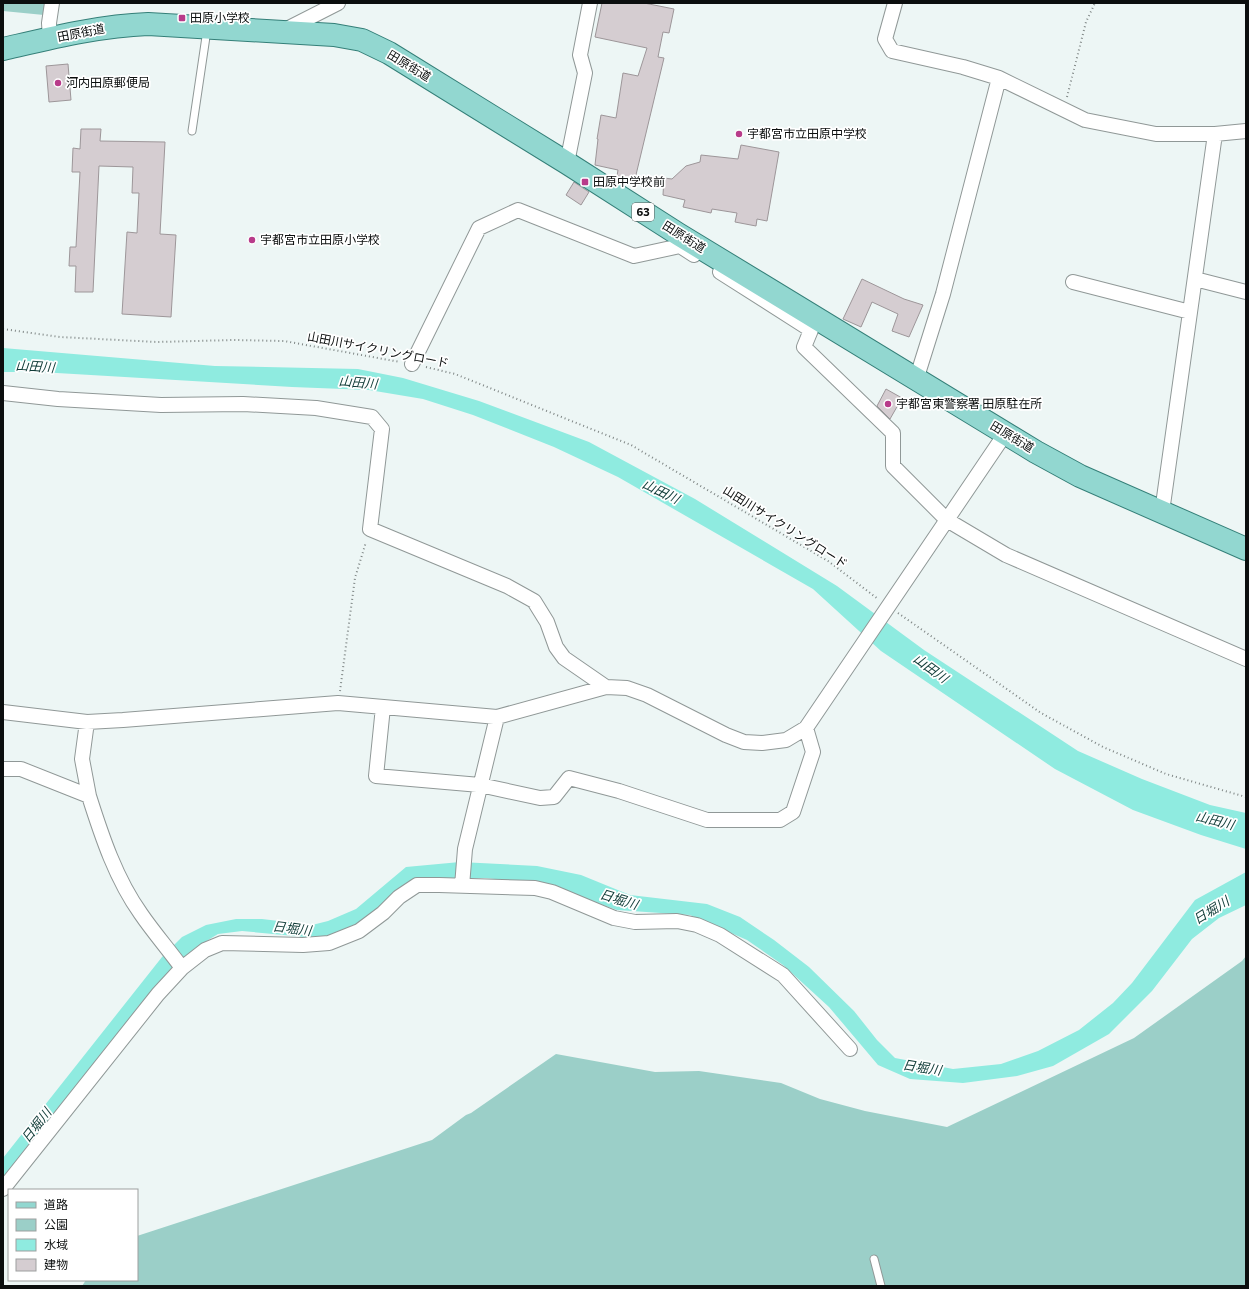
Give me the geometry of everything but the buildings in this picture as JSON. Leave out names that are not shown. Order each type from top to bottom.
[{"type":"main road","name":"田原街道","points":[[3,49],[75,33],[124,25],[148,24],[334,35],[362,40],[389,53],[567,163],[678,234],[1005,434],[1080,476],[1246,549]]},
{"type":"street","points":[[50,38],[49,23],[52,3]]},
{"type":"street","points":[[280,32],[338,3]]},
{"type":"street","points":[[567,163],[585,73],[580,55],[590,3]]},
{"type":"street","points":[[895,3],[885,39],[892,51],[963,67],[1000,78],[1085,120],[1156,134],[1215,134],[1246,131]]},
{"type":"street","points":[[916,380],[943,294],[1000,78]]},
{"type":"street","points":[[1162,512],[1215,134]]},
{"type":"street","points":[[412,364],[480,228],[518,210],[634,256],[680,246],[811,330],[804,347],[893,433],[893,466],[947,520],[1006,554],[1246,659]]},
{"type":"street","points":[[1195,279],[1246,292]]},
{"type":"street","points":[[1073,282],[1190,312]]},
{"type":"street","points":[[3,393],[58,400],[161,405],[243,404],[316,408],[372,417],[382,429],[370,529],[507,586],[534,601],[547,622],[556,647],[564,658],[606,687]]},
{"type":"street","points":[[3,712],[87,722],[338,703],[497,717],[606,687],[627,688],[647,695],[726,736],[744,742],[786,740],[806,728],[857,655],[888,606],[1005,434]]},
{"type":"street","points":[[383,707],[376,776],[480,785],[540,798],[554,797],[569,778],[620,791],[707,820],[780,820],[793,812],[813,752],[806,728]]},
{"type":"street","points":[[462,886],[465,849],[497,717]]},
{"type":"street","points":[[87,722],[82,759],[89,796],[103,840],[120,879],[141,914],[182,968]]},
{"type":"street","points":[[3,769],[21,769],[89,796]]},
{"type":"street","points":[[3,1189],[158,994],[182,968],[205,950],[222,943],[303,945],[329,943],[360,931],[416,885],[535,888],[552,892],[614,918],[635,922],[677,921],[697,925],[720,935],[783,975],[850,1049]]},
{"type":"lane","points":[[192,131],[208,28]]},
{"type":"lane","points":[[874,1259],[881,1286]]},
{"type":"path","points":[[1064,110],[1086,22],[1095,3]]},
{"type":"path","name":"山田川サイクリングロード","points":[[3,329],[60,337],[156,342],[234,340],[284,341],[412,364],[455,374],[632,445],[828,561],[888,606],[1041,713],[1103,747],[1166,774],[1246,797]]},
{"type":"path","points":[[338,703],[355,578],[370,529]]},
{"type":"green space","points":[[3,3],[47,3],[44,15],[3,11]]},
{"type":"green space","points":[[1246,956],[1246,1286],[82,1286],[85,1281],[138,1281],[138,1236],[432,1140],[556,1054],[655,1072],[699,1071],[781,1083],[820,1099],[865,1111],[947,1127],[1134,1038],[1242,961]]},
{"type":"water","name":"山田川","points":[[3,348],[215,366],[358,369],[403,378],[479,401],[589,442],[695,499],[837,586],[924,650],[1078,751],[1142,779],[1210,805],[1246,813],[1246,849],[1201,835],[1133,810],[1055,769],[881,651],[813,589],[618,477],[554,447],[473,415],[423,399],[369,390],[292,387],[40,372],[3,372]]},
{"type":"water","name":"日堀川","points":[[460,862],[537,866],[581,875],[630,895],[707,904],[740,917],[774,940],[809,967],[854,1011],[877,1040],[895,1058],[953,1069],[1001,1064],[1038,1051],[1079,1030],[1113,1003],[1132,983],[1195,900],[1246,872],[1246,905],[1219,918],[1192,939],[1152,991],[1109,1034],[1053,1066],[1017,1076],[963,1083],[910,1079],[878,1065],[829,1007],[783,965],[747,940],[690,915],[617,910],[545,884],[485,878],[435,879],[392,899],[348,931],[316,938],[242,931],[218,934],[195,948],[161,983],[3,1180],[3,1158],[162,957],[182,937],[206,925],[236,919],[262,919],[312,925],[328,921],[356,909],[406,867]]},
{"type":"place","name":"田原小学校","points":[[182,18]]},
{"type":"place","name":"河内田原郵便局","points":[[58,83]]},
{"type":"place","name":"宇都宮市立田原中学校","points":[[739,134]]},
{"type":"place","name":"田原中学校前","points":[[585,182]]},
{"type":"place","name":"宇都宮市立田原小学校","points":[[252,240]]},
{"type":"place","name":"宇都宮東警察署 田原駐在所","points":[[888,404]]}]
